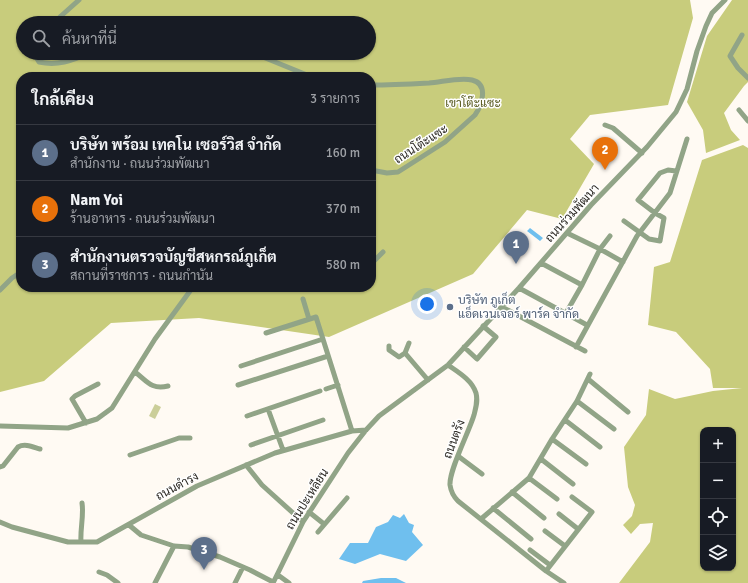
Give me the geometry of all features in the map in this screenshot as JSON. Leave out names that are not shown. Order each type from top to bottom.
[{"type":"street","points":[[61,16],[79,0]]},
{"type":"street","name":"ถนนร่วมพัฒนา","points":[[448,365],[519,288],[591,205],[642,152],[676,112],[687,89],[706,26],[712,13],[725,0]]},
{"type":"street","points":[[742,35],[730,56],[738,68],[748,78]]},
{"type":"street","points":[[38,60],[39,62],[60,64],[72,60]]},
{"type":"street","points":[[270,60],[300,72]]},
{"type":"street","name":"ถนนโต๊ะแซะ","points":[[376,85],[430,83],[466,79],[478,82],[483,89],[479,110],[445,142],[398,172],[387,173],[376,171]]},
{"type":"street","points":[[739,110],[748,121]]},
{"type":"street","points":[[605,125],[613,128],[642,152]]},
{"type":"street","points":[[576,347],[639,233],[670,193],[687,139]]},
{"type":"street","points":[[624,221],[649,239],[660,241],[664,218],[638,200],[660,173],[668,170],[676,171]]},
{"type":"street","points":[[566,233],[623,262]]},
{"type":"street","points":[[566,313],[600,249],[610,236]]},
{"type":"street","points":[[376,259],[383,252]]},
{"type":"street","points":[[541,263],[582,285]]},
{"type":"street","points":[[0,290],[16,275]]},
{"type":"street","points":[[519,288],[587,325]]},
{"type":"street","points":[[0,426],[68,428],[97,419],[112,408],[155,339],[189,292]]},
{"type":"street","points":[[302,300],[309,320]]},
{"type":"street","points":[[502,307],[586,352]]},
{"type":"street","points":[[266,333],[316,317],[352,431]]},
{"type":"street","points":[[464,347],[477,359],[496,337],[483,326]]},
{"type":"street","points":[[241,366],[323,339]]},
{"type":"street","points":[[389,346],[389,350],[399,357],[405,353],[409,342]]},
{"type":"street","points":[[405,353],[428,380]]},
{"type":"street","points":[[238,385],[328,356]]},
{"type":"street","points":[[366,430],[379,416],[448,365]]},
{"type":"street","name":"ถนนตรัง","points":[[448,365],[464,376],[471,384],[476,392],[477,399],[473,419],[450,480],[452,492],[458,502],[546,571],[564,583]]},
{"type":"street","points":[[135,372],[153,386],[160,388],[168,386]]},
{"type":"street","points":[[481,519],[529,478],[577,401],[590,374]]},
{"type":"street","points":[[588,379],[628,412]]},
{"type":"street","points":[[86,423],[72,399],[98,384]]},
{"type":"street","points":[[326,388],[338,385]]},
{"type":"street","points":[[247,416],[320,391]]},
{"type":"street","points":[[577,401],[614,429]]},
{"type":"street","points":[[268,409],[283,450]]},
{"type":"street","points":[[252,445],[323,420]]},
{"type":"street","points":[[565,420],[600,447]]},
{"type":"street","name":"ถนนดำรง","points":[[0,522],[12,527],[68,542],[97,542],[197,486],[246,465],[283,450],[352,431],[366,430]]},
{"type":"street","name":"ถนนปะเหลียน","points":[[273,583],[309,512],[348,453],[366,430]]},
{"type":"street","points":[[130,455],[179,438],[190,438]]},
{"type":"street","points":[[552,439],[586,464]]},
{"type":"street","points":[[0,467],[3,466],[18,447],[30,446],[40,449]]},
{"type":"street","points":[[458,456],[482,474]]},
{"type":"street","points":[[540,459],[573,484]]},
{"type":"street","points":[[246,465],[262,485],[303,522]]},
{"type":"street","points":[[529,478],[557,500]]},
{"type":"street","points":[[512,492],[544,518]]},
{"type":"street","points":[[546,571],[592,512],[572,497]]},
{"type":"street","points":[[318,532],[347,498]]},
{"type":"street","points":[[81,542],[80,531],[83,518],[82,503]]},
{"type":"street","points":[[493,508],[531,539]]},
{"type":"street","points":[[309,512],[324,524]]},
{"type":"street","points":[[559,514],[578,529]]},
{"type":"street","points":[[129,525],[141,535],[174,546],[188,547],[220,557],[273,583]]},
{"type":"street","points":[[544,531],[565,546]]},
{"type":"street","points":[[155,583],[174,546]]},
{"type":"street","points":[[530,550],[550,565]]},
{"type":"street","points":[[235,583],[243,567]]},
{"type":"street","points":[[99,572],[107,575],[118,583]]},
{"type":"street","points":[[278,575],[288,583]]},
{"type":"green space","name":"เขาโต๊ะแซะ","points":[[0,0],[690,0],[693,18],[668,105],[590,115],[570,139],[594,164],[562,219],[527,210],[473,274],[329,337],[199,318],[111,323],[44,381],[0,392]]},
{"type":"green space","points":[[732,0],[748,0],[748,82],[724,113],[731,130],[740,140],[706,153],[703,130],[687,102],[707,36]]},
{"type":"green space","points":[[743,145],[748,148],[748,583],[619,583],[650,542],[653,523],[640,524],[631,534],[623,525],[632,516],[635,505],[628,487],[624,447],[646,415],[649,389],[675,399],[713,391],[742,388],[713,388],[710,369],[676,332],[648,325],[654,267],[670,262],[702,160]]},
{"type":"green space","points":[[155,404],[161,407],[155,419],[149,416]]},
{"type":"water","points":[[530,228],[543,238],[540,241],[527,231]]},
{"type":"water","points":[[404,514],[409,523],[414,525],[412,532],[423,545],[406,561],[380,554],[355,564],[339,559],[350,543],[368,543],[376,527],[388,522],[393,515],[400,518]]},
{"type":"water","points":[[381,578],[396,578],[406,583],[362,583],[363,581]]},
{"type":"place","name":"Nam Yoi","points":[[605,170]]},
{"type":"place","name":"บริษัท พร้อม เทคโน เซอร์วิส จำกัด","points":[[516,264]]},
{"type":"place","name":"บริษัท ภูเก็ต แอ็ดเวนเจอร์ พาร์ค จำกัด","points":[[450,307]]},
{"type":"place","name":"สำนักงานตรวจบัญชีสหกรณ์ภูเก็ต","points":[[204,570]]}]
